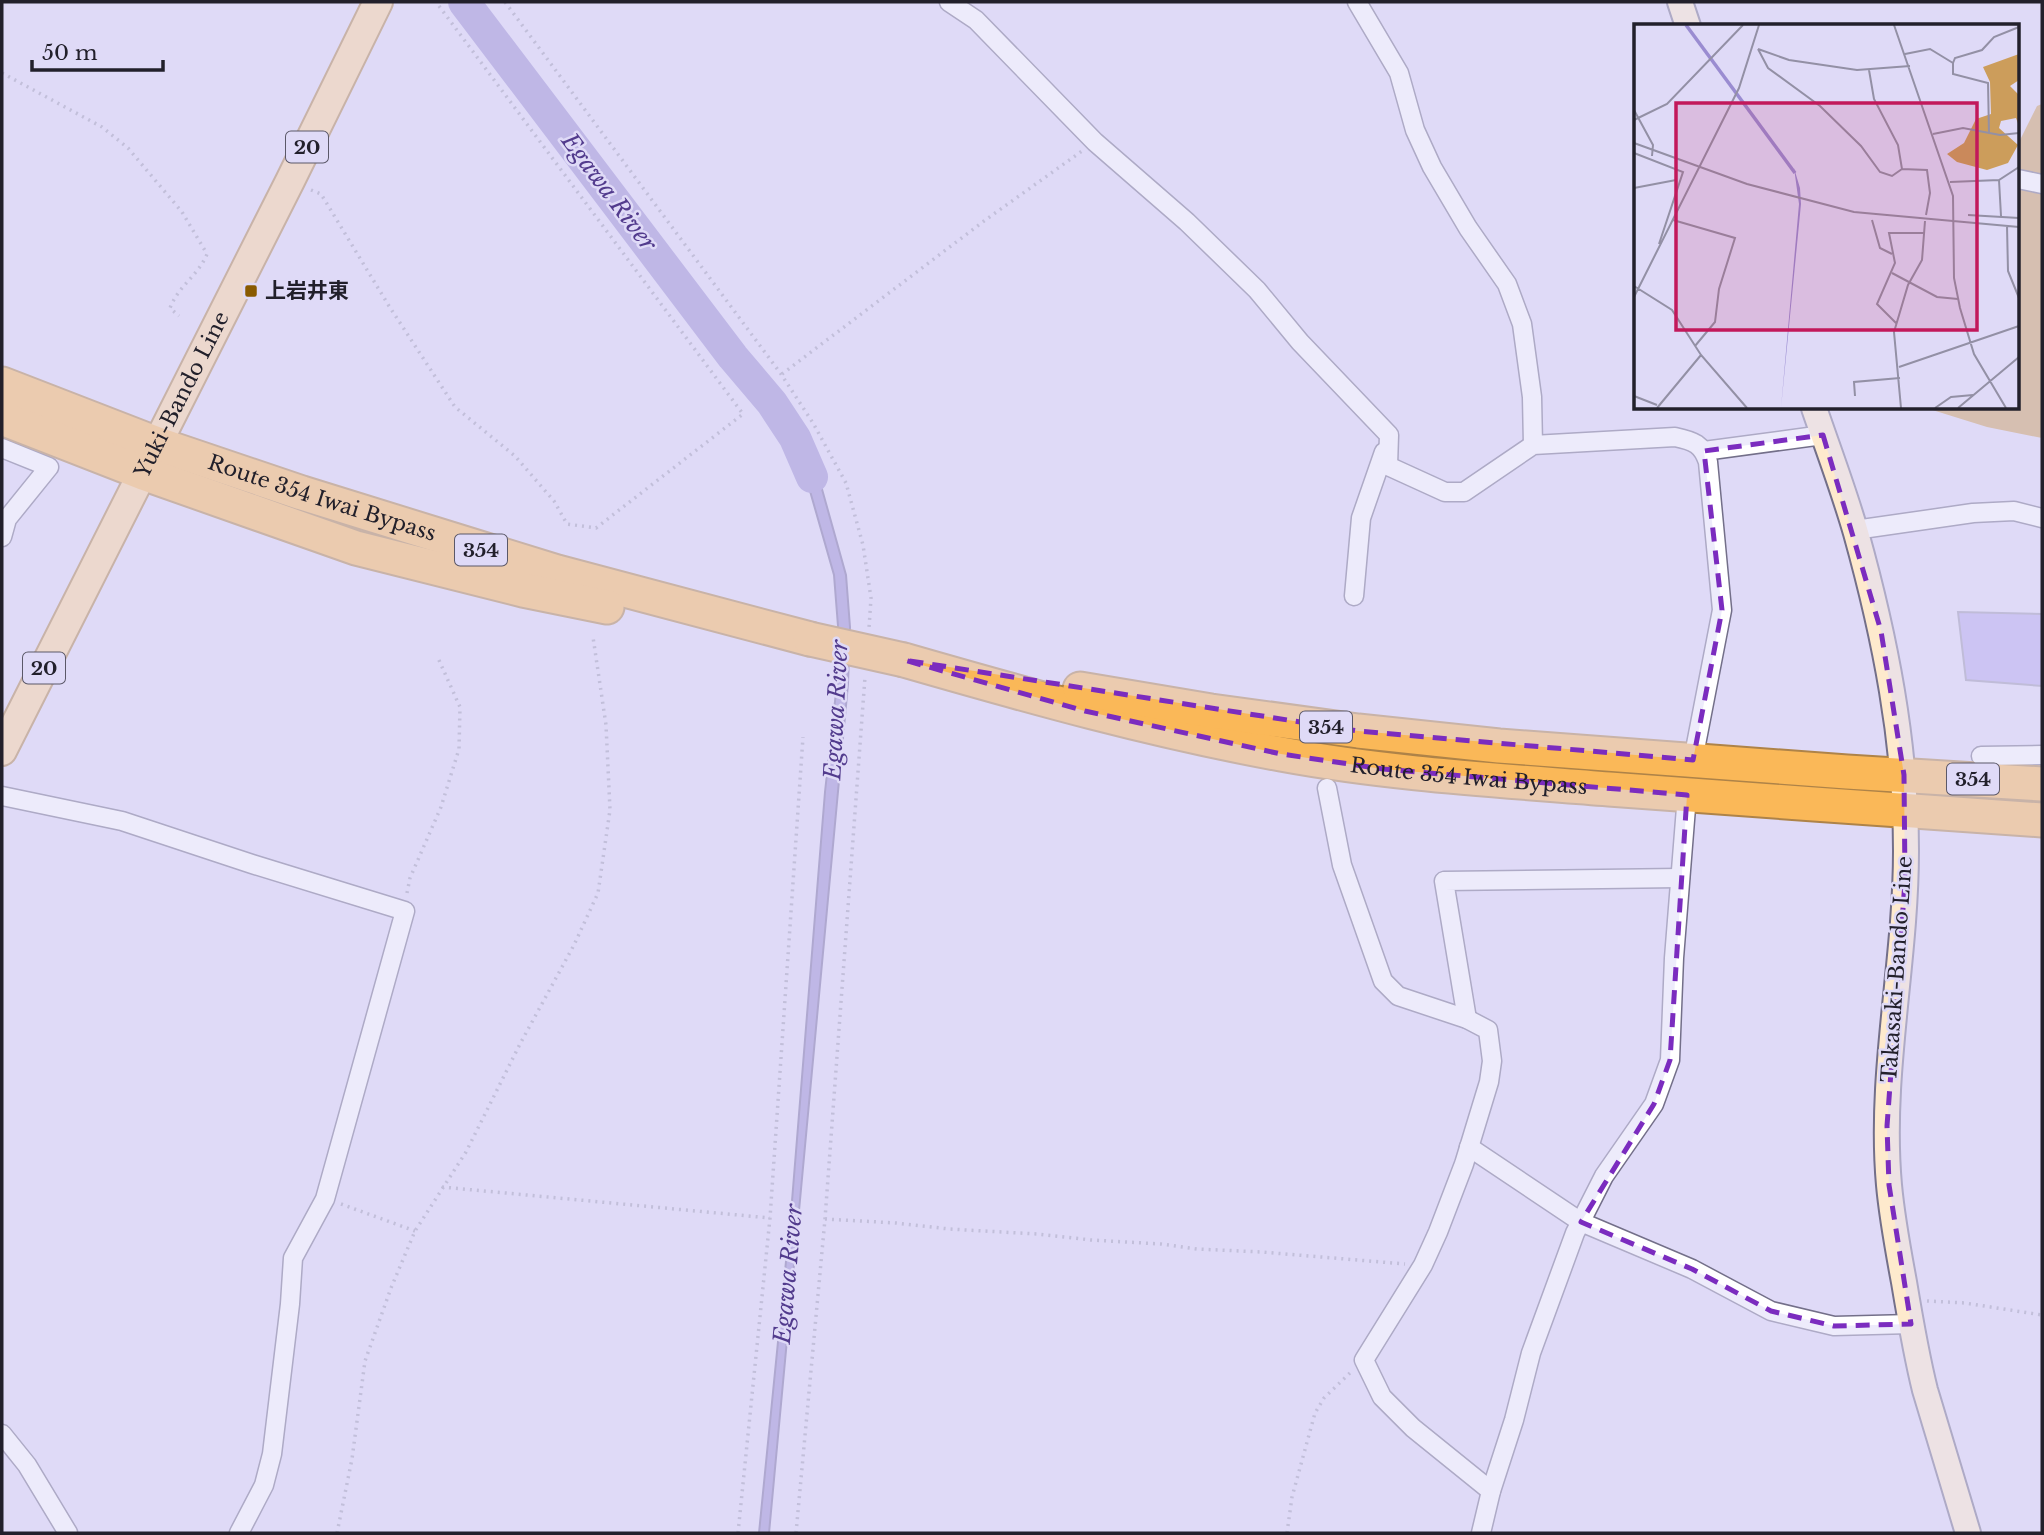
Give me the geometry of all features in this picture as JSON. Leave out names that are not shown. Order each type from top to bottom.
[{"type":"highway","name":"Route 354 Iwai Bypass","points":[[2,384],[150,458],[356,548],[523,590],[702,625],[810,639],[904,660],[1085,711],[1207,740],[1383,769],[1687,795],[2042,820]]},
{"type":"highway","name":"Route 354 Iwai Bypass","points":[[2,418],[150,458]]},
{"type":"highway","name":"Route 354 Iwai Bypass","points":[[904,660],[1211,711],[1357,731],[1499,746],[2042,784]]},
{"type":"main road","name":"Yuki-Bando Line","points":[[2,751],[378,2]]},
{"type":"main road","points":[[1680,2],[1687,24]]},
{"type":"main road","name":"Takasaki-Bando Line","points":[[1815,410],[1856,530],[1886,656],[1904,775],[1905,881],[1888,1080],[1889,1185],[1924,1387],[1968,1533]]},
{"type":"street","points":[[949,2],[976,20],[1095,142],[1187,222],[1257,290],[1300,342],[1390,435],[1388,466],[1445,492],[1464,492],[1533,445],[1675,437],[1692,440],[1704,451],[1708,463],[1723,610],[1693,760]]},
{"type":"street","points":[[1357,2],[1399,73],[1415,130],[1433,167],[1468,228],[1507,284],[1522,324],[1532,397],[1533,445]]},
{"type":"street","points":[[2020,178],[2042,184]]},
{"type":"street","points":[[1354,596],[1361,518],[1390,435]]},
{"type":"street","points":[[1704,451],[1823,435]]},
{"type":"street","points":[[2,449],[49,467],[4,518],[2,537]]},
{"type":"street","points":[[1856,530],[1973,513],[2014,511],[2042,518]]},
{"type":"street","points":[[1981,756],[2042,755]]},
{"type":"street","points":[[1327,788],[1342,865],[1383,981],[1398,996],[1467,1019],[1488,1030],[1492,1061],[1489,1082],[1438,1232],[1423,1265],[1364,1360],[1382,1397],[1413,1428],[1490,1491]]},
{"type":"street","points":[[1481,1533],[1490,1491],[1514,1420],[1531,1353],[1581,1222],[1604,1177],[1654,1104],[1670,1060],[1687,795]]},
{"type":"street","points":[[2,796],[122,821],[405,911],[326,1199],[293,1258],[272,1454],[264,1485],[239,1533]]},
{"type":"street","points":[[1467,1019],[1444,881],[1680,877]]},
{"type":"street","points":[[1469,1147],[1581,1222],[1692,1269],[1771,1311],[1834,1326],[1910,1316]]},
{"type":"street","points":[[2,1434],[27,1465],[68,1533]]},
{"type":"path","points":[[290,181],[321,194],[455,407],[515,456],[554,501],[566,524],[596,528],[743,414],[436,2]]},
{"type":"path","points":[[505,2],[781,374],[813,423],[846,483],[863,545],[871,598],[868,639]]},
{"type":"path","points":[[2,73],[102,127],[128,148],[182,212],[207,254],[204,262],[175,295],[170,308],[179,316]]},
{"type":"path","points":[[781,374],[984,221],[1095,142]]},
{"type":"path","points":[[337,1533],[352,1459],[365,1361],[391,1288],[415,1231],[466,1152],[574,945],[598,892],[610,810],[607,725],[593,637]]},
{"type":"path","points":[[405,911],[410,877],[441,807],[459,749],[460,707],[438,658]]},
{"type":"path","points":[[796,1533],[825,1219],[866,667]]},
{"type":"path","points":[[738,1533],[769,1219],[803,737]]},
{"type":"path","points":[[442,1188],[769,1219]]},
{"type":"path","points":[[326,1199],[415,1231]]},
{"type":"path","points":[[825,1219],[1423,1265]]},
{"type":"path","points":[[1910,1316],[1926,1301],[1965,1303],[2042,1315]]},
{"type":"path","points":[[1287,1533],[1292,1497],[1314,1413],[1324,1398],[1364,1360]]},
{"type":"highlighted area","points":[[1823,435],[1881,631],[1904,775],[1905,881],[1887,1126],[1889,1185],[1911,1324],[1834,1326],[1771,1311],[1692,1269],[1581,1222],[1654,1104],[1670,1060],[1687,795],[1383,769],[1281,754],[1085,711],[904,660],[1358,731],[1693,760],[1722,610],[1704,451]]},
{"type":"shaded area","points":[[2042,104],[2042,438],[1987,427],[1932,410],[2020,410],[2020,140],[2037,106]]},
{"type":"water","points":[[802,438],[820,482],[846,575],[850,627],[848,684],[769,1533],[759,1533],[792,1201],[825,792],[837,683],[838,626],[834,575],[808,484],[791,440]]},
{"type":"building","points":[[1958,612],[2042,614],[2042,686],[1966,680]]},
{"type":"waterway","name":"Egawa River","points":[[464,2],[733,357],[772,403],[795,438],[812,477]]},
{"type":"place","name":"上岩井東","points":[[251,291]]}]
